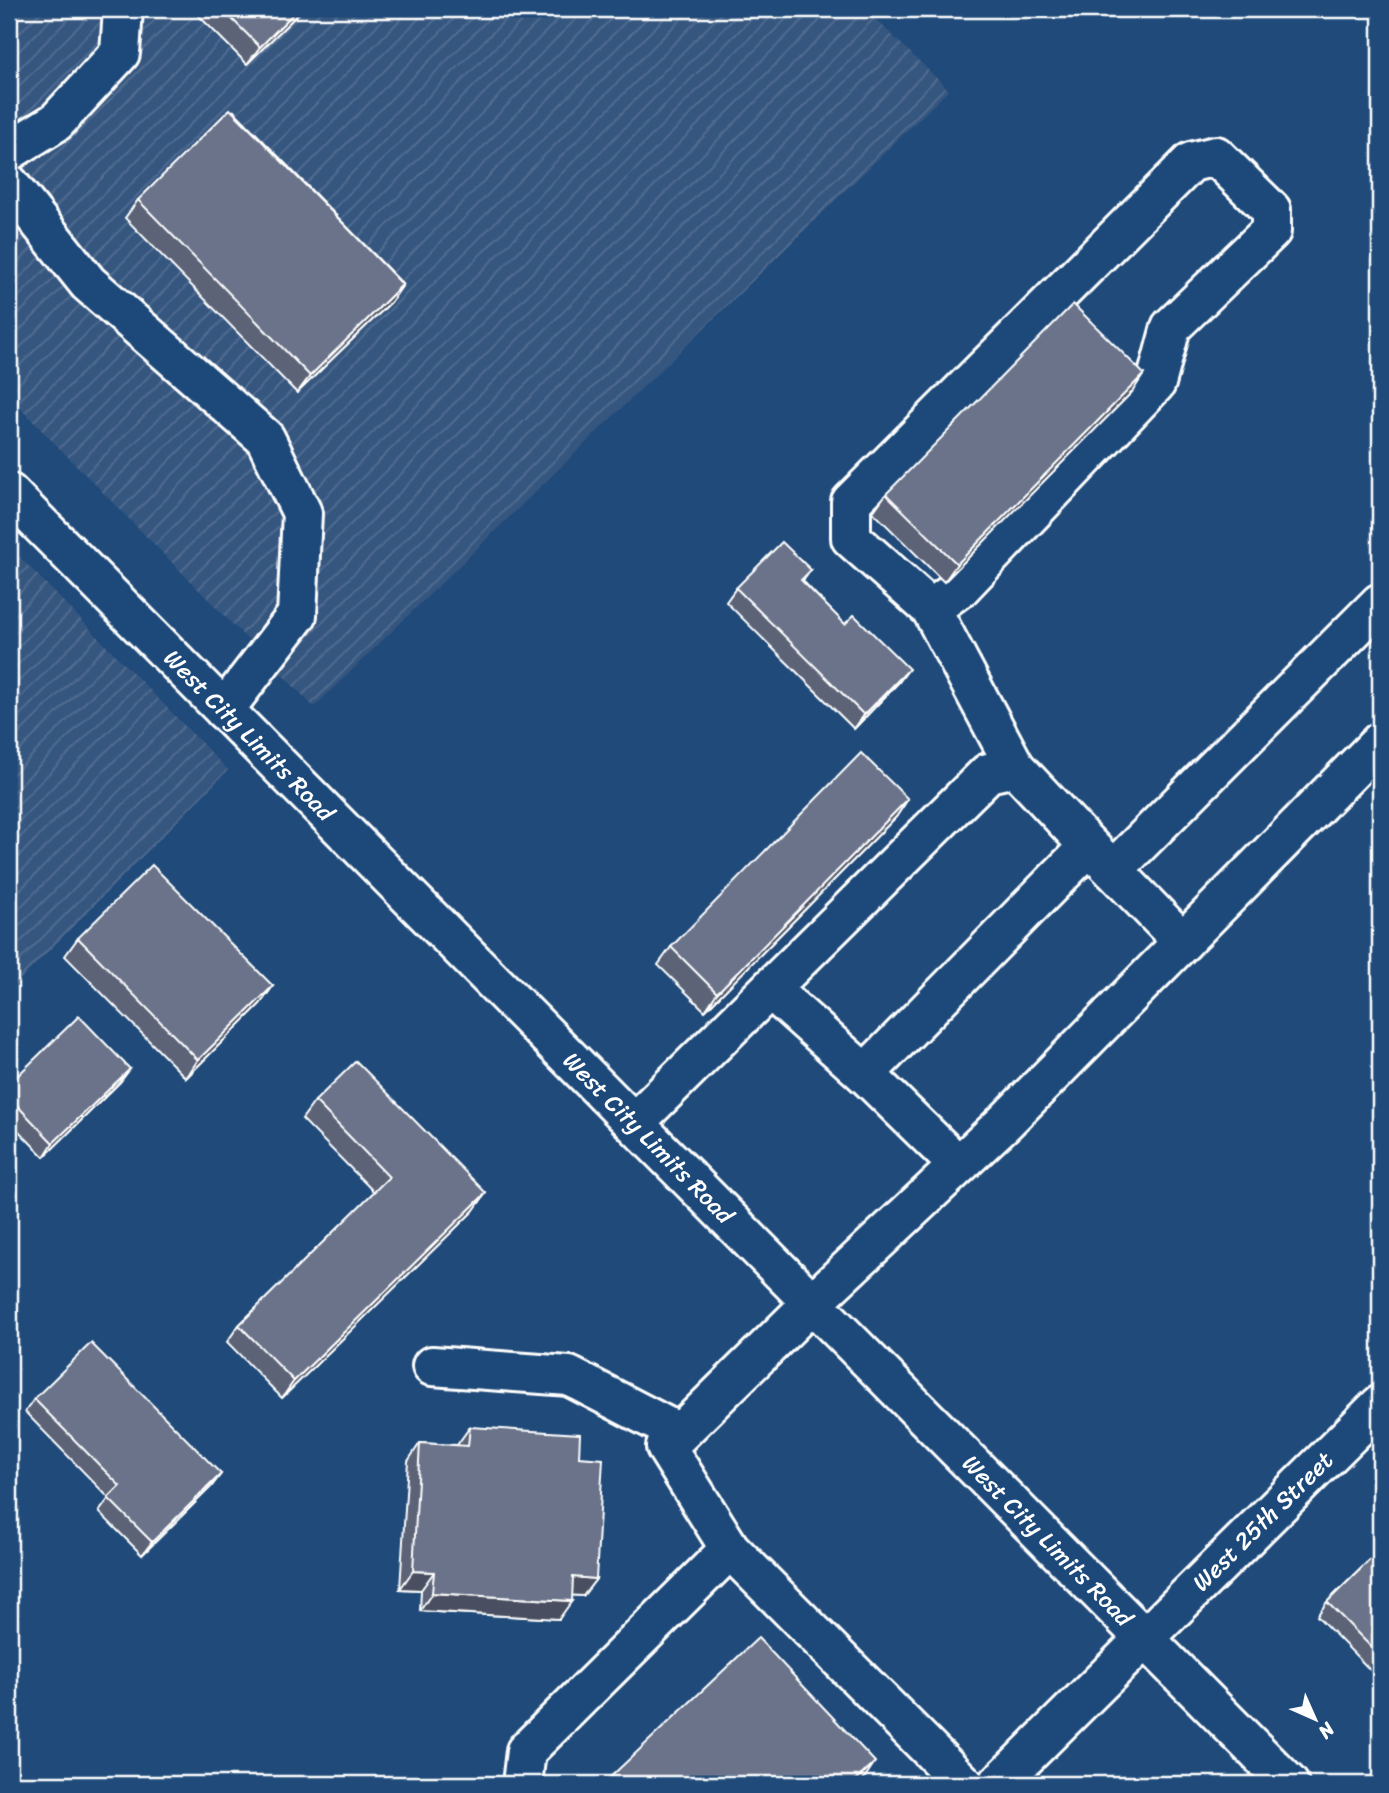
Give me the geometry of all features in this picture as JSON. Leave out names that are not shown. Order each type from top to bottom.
[{"type":"street","points":[[9,151],[55,122],[120,53],[123,9]]},
{"type":"street","points":[[931,609],[961,587],[1156,383],[1171,327],[1271,231],[1271,211],[1216,156],[1191,162],[851,502],[851,538],[931,609],[1015,767],[1183,942]]},
{"type":"street","points":[[9,184],[88,283],[264,438],[302,513],[297,615],[224,710]]},
{"type":"street","name":"West City Limits Road","points":[[9,493],[1289,1784]]},
{"type":"street","points":[[865,1074],[1380,603]]},
{"type":"street","points":[[964,1784],[730,1549],[666,1447],[812,1303],[958,1165],[1380,742]]},
{"type":"street","points":[[634,1124],[988,774],[1015,767]]},
{"type":"street","points":[[770,989],[865,1074],[958,1165]]},
{"type":"street","points":[[432,1366],[569,1376],[679,1433]]},
{"type":"street","name":"West 25th Street","points":[[998,1784],[1380,1405]]},
{"type":"street","points":[[522,1784],[526,1751],[730,1549]]},
{"type":"shaded area","points":[[9,9],[865,9],[949,90],[314,707],[9,397]]},
{"type":"shaded area","points":[[9,546],[228,770],[9,991]]},
{"type":"building","points":[[222,9],[298,9],[260,47]]},
{"type":"building","points":[[230,109],[403,284],[310,376],[138,200]]},
{"type":"building","points":[[233,110],[403,284],[403,285]]},
{"type":"building","points":[[1073,304],[1144,374],[957,564],[886,494]]},
{"type":"building","points":[[782,542],[811,570],[801,580],[845,624],[854,615],[909,669],[864,715],[736,588]]},
{"type":"building","points":[[861,753],[908,799],[717,993],[671,947]]},
{"type":"building","points":[[152,865],[273,986],[198,1060],[78,938]]},
{"type":"building","points":[[79,1016],[130,1069],[53,1143],[9,1097],[9,1084]]},
{"type":"building","points":[[356,1061],[486,1193],[294,1381],[239,1325],[389,1177],[315,1101]]},
{"type":"building","points":[[91,1343],[221,1474],[152,1542],[108,1498],[120,1486],[34,1399]]},
{"type":"building","points":[[470,1427],[580,1434],[579,1457],[603,1459],[596,1579],[573,1577],[572,1601],[432,1593],[434,1572],[413,1571],[420,1443],[468,1446]]},
{"type":"building","points":[[1380,1550],[1380,1656],[1327,1602]]},
{"type":"building","points":[[758,1638],[875,1762],[852,1784],[604,1783]]}]
